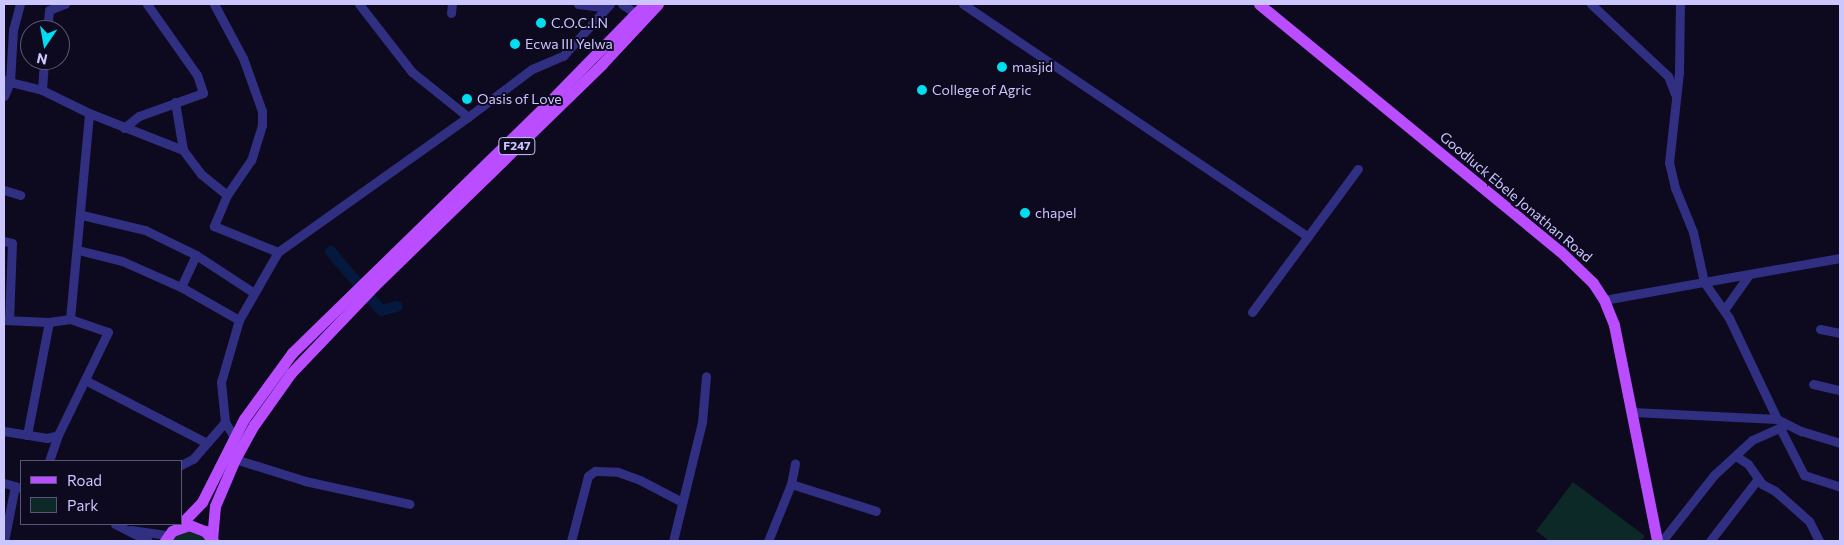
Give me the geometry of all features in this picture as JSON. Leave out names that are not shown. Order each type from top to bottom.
[{"type":"main road","name":"F247","points":[[182,523],[202,502],[234,437],[282,366],[371,282],[644,4]]},
{"type":"main road","name":"F247","points":[[371,282],[602,64],[658,4]]},
{"type":"main road","name":"Goodluck Ebele Jonathan Road","points":[[1259,4],[1560,251],[1593,283],[1604,300],[1614,325],[1633,412],[1657,541]]},
{"type":"main road","name":"F247","points":[[212,540],[215,506],[235,459],[254,425],[291,373],[357,296]]},
{"type":"main road","name":"F247","points":[[170,535],[180,525]]},
{"type":"main road","name":"F247","points":[[170,535],[200,528],[212,540]]},
{"type":"street","points":[[4,96],[7,81],[8,47],[20,4]]},
{"type":"street","points":[[48,20],[49,10],[65,4]]},
{"type":"street","points":[[124,128],[139,116],[203,93],[197,75],[147,4]]},
{"type":"street","points":[[214,4],[243,58],[262,111],[262,125],[250,160],[227,195],[214,226],[278,252]]},
{"type":"street","points":[[359,4],[412,72],[468,117]]},
{"type":"street","points":[[578,4],[607,5]]},
{"type":"street","points":[[622,4],[635,13]]},
{"type":"street","points":[[963,4],[1308,236]]},
{"type":"street","points":[[1591,4],[1668,76],[1677,96]]},
{"type":"street","points":[[1680,4],[1677,96],[1671,177],[1693,232],[1704,282],[1724,310],[1781,424],[1804,475],[1840,487]]},
{"type":"street","points":[[234,437],[225,422],[221,382],[239,320],[278,252],[468,117],[532,69],[563,56],[607,5]]},
{"type":"street","points":[[42,90],[43,70]]},
{"type":"street","points":[[7,81],[42,90],[124,128],[183,150]]},
{"type":"street","points":[[176,102],[183,150],[201,174],[227,195]]},
{"type":"street","points":[[70,319],[82,214],[89,113]]},
{"type":"street","points":[[1252,312],[1358,169]]},
{"type":"street","points":[[4,190],[20,195]]},
{"type":"street","points":[[82,214],[145,230],[196,255],[254,293]]},
{"type":"street","points":[[4,241],[12,243],[6,320],[49,322],[70,319],[108,332],[58,435],[49,460]]},
{"type":"street","points":[[78,250],[122,260],[181,287],[239,320]]},
{"type":"street","points":[[181,287],[196,255]]},
{"type":"street","points":[[1604,300],[1748,276],[1840,258]]},
{"type":"street","points":[[1724,310],[1748,276]]},
{"type":"street","points":[[27,435],[49,322]]},
{"type":"street","points":[[1820,329],[1840,333]]},
{"type":"street","points":[[673,541],[702,422],[706,376]]},
{"type":"street","points":[[85,380],[205,442]]},
{"type":"street","points":[[1813,384],[1840,390]]},
{"type":"street","points":[[1633,412],[1781,424],[1840,443]]},
{"type":"street","points":[[182,464],[193,459],[205,442],[225,422]]},
{"type":"street","points":[[1662,541],[1714,475],[1752,440],[1781,424]]},
{"type":"street","points":[[4,431],[47,438],[58,435]]},
{"type":"street","points":[[1736,456],[1748,464],[1757,480],[1766,488],[1775,491],[1809,521],[1819,541]]},
{"type":"street","points":[[235,459],[305,481],[410,504]]},
{"type":"street","points":[[768,541],[791,484],[795,463]]},
{"type":"street","points":[[571,541],[588,476],[595,471],[618,472],[633,477],[682,502]]},
{"type":"street","points":[[1710,541],[1757,480]]},
{"type":"street","points":[[4,483],[18,487],[4,541]]},
{"type":"street","points":[[791,484],[876,511]]},
{"type":"street","points":[[118,525],[131,530],[148,541]]},
{"type":"street","points":[[131,530],[170,535]]},
{"type":"green space","points":[[1573,482],[1645,536],[1641,541],[1549,541],[1536,531]]},
{"type":"green space","points":[[198,530],[209,541],[168,541],[176,532]]},
{"type":"waterway","points":[[330,251],[381,310],[396,306]]},
{"type":"place","name":"C.O.C.I.N","points":[[541,23]]},
{"type":"place","name":"Ecwa III Yelwa","points":[[515,44]]},
{"type":"place","name":"masjid","points":[[1002,67]]},
{"type":"place","name":"College of Agric","points":[[922,90]]},
{"type":"place","name":"Oasis of Love","points":[[467,99]]},
{"type":"place","name":"chapel","points":[[1025,213]]}]
